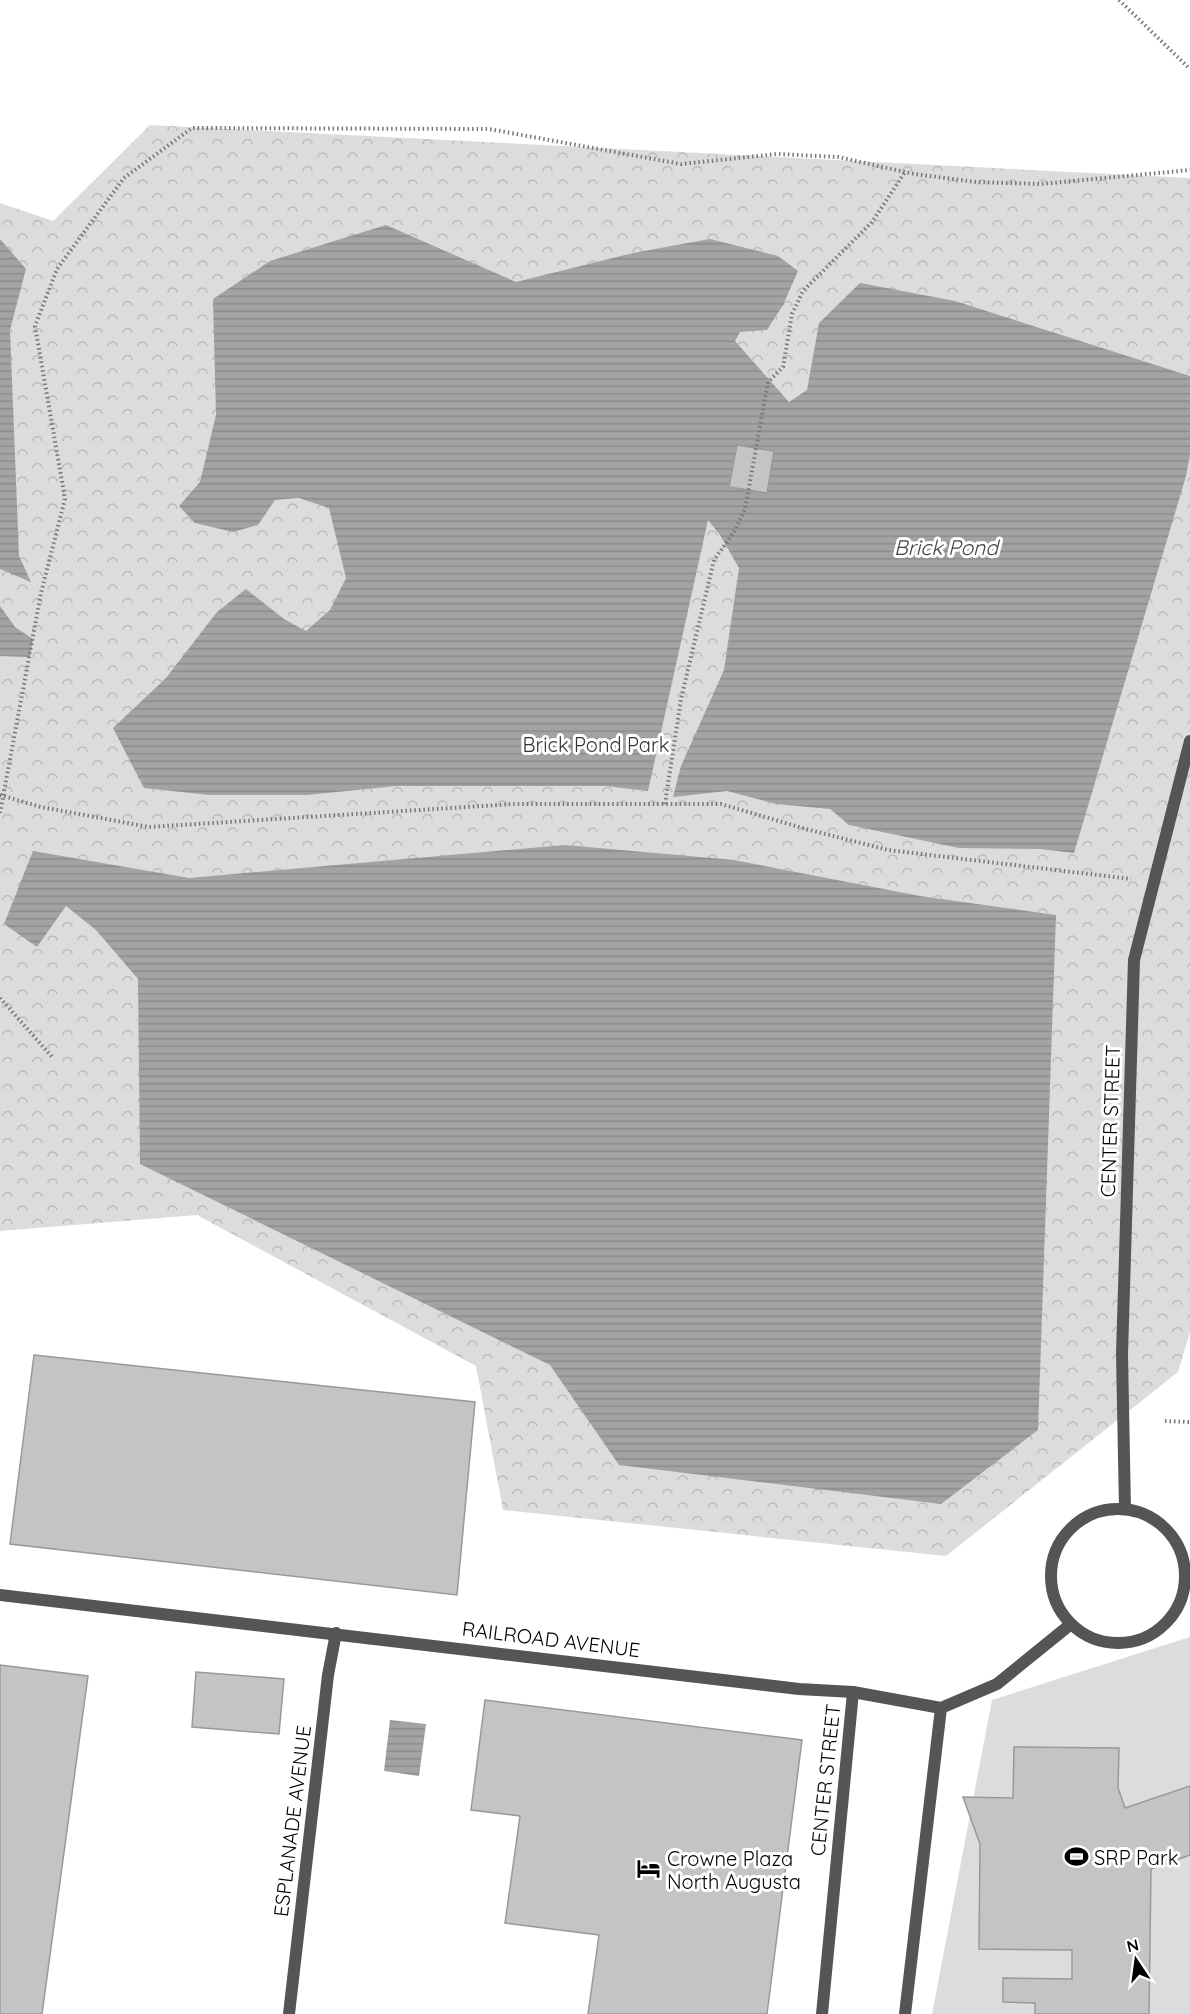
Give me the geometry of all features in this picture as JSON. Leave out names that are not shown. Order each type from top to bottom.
[{"type":"street","name":"CENTER STREET","points":[[1125,1509],[1122,1354],[1134,960],[1190,741]]},
{"type":"street","points":[[1125,1509],[1147,1515],[1165,1527],[1179,1545],[1186,1567],[1188,1589],[1177,1610],[1162,1628],[1143,1639],[1120,1644],[1098,1641],[1077,1632],[1053,1595],[1051,1573],[1055,1552],[1066,1533],[1083,1519],[1103,1510],[1125,1509]]},
{"type":"street","name":"RAILROAD AVENUE","points":[[0,1595],[799,1689],[853,1692],[941,1708]]},
{"type":"street","points":[[905,2014],[941,1708],[997,1684],[1071,1624]]},
{"type":"street","name":"ESPLANADE AVENUE","points":[[289,2014],[328,1675],[336,1633]]},
{"type":"street","name":"CENTER STREET","points":[[822,2014],[853,1692]]},
{"type":"path","points":[[1119,0],[1190,69]]},
{"type":"path","points":[[0,813],[41,593],[65,499],[35,326],[57,269],[124,178],[192,128],[489,129],[681,164],[777,154],[837,157],[905,172],[976,182],[1041,184],[1190,170]]},
{"type":"path","points":[[665,804],[681,699],[714,560],[734,532],[745,509],[768,382],[783,368],[792,314],[803,291],[872,222],[905,172]]},
{"type":"path","points":[[2,796],[41,807],[149,827],[514,804],[721,804],[806,830],[888,850],[1138,880]]},
{"type":"path","points":[[0,998],[53,1058]]},
{"type":"path","points":[[1165,1421],[1190,1422],[1190,1420]]},
{"type":"green space","name":"Brick Pond Park","points":[[150,125],[1190,178],[1190,1332],[1178,1372],[946,1556],[503,1510],[476,1366],[197,1215],[0,1231],[0,203],[53,221]]},
{"type":"green space","name":"SRP Park","points":[[1190,1637],[1190,2014],[932,2014],[992,1700]]},
{"type":"water","name":"Brick Pond","points":[[386,225],[516,282],[633,253],[710,239],[778,256],[798,271],[783,305],[767,330],[740,332],[735,341],[789,402],[807,390],[819,323],[860,283],[955,301],[1190,376],[1190,455],[1186,476],[1074,853],[1040,849],[959,848],[849,825],[830,809],[776,804],[727,791],[673,797],[681,766],[724,670],[739,568],[720,535],[708,520],[648,791],[605,786],[396,786],[307,795],[209,795],[144,788],[113,728],[166,678],[217,612],[246,589],[284,619],[306,631],[330,610],[346,578],[329,508],[299,498],[275,500],[258,525],[233,532],[195,523],[179,506],[200,482],[216,415],[213,299],[270,261]]},
{"type":"water","points":[[0,239],[26,269],[10,330],[19,556],[31,582],[0,569]]},
{"type":"water","points":[[0,606],[15,627],[33,639],[30,657],[0,656]]},
{"type":"water","points":[[565,845],[734,860],[920,896],[1056,915],[1038,1430],[941,1504],[619,1465],[550,1365],[140,1164],[138,979],[96,930],[66,906],[37,947],[4,924],[33,851],[189,878]]},
{"type":"water","points":[[390,1720],[426,1724],[419,1776],[384,1771]]},
{"type":"building","points":[[737,445],[774,451],[767,493],[729,487]]},
{"type":"building","points":[[34,1355],[475,1402],[457,1595],[10,1544]]},
{"type":"building","points":[[0,1665],[88,1676],[42,2014],[0,2014]]},
{"type":"building","points":[[196,1672],[284,1679],[279,1734],[192,1727]]},
{"type":"building","name":"Crowne Plaza North Augusta","points":[[485,1700],[802,1740],[767,2014],[588,2014],[599,1935],[505,1923],[520,1816],[471,1810]]},
{"type":"building","points":[[1014,1747],[1119,1748],[1118,1788],[1125,1808],[1190,1786],[1190,1855],[1151,1869],[1149,2014],[1035,2014],[1035,2003],[1003,2002],[1003,1978],[1072,1979],[1072,1950],[979,1949],[980,1844],[963,1797],[1013,1798]]},
{"type":"place","name":"SRP Park","points":[[1076,1857]]},
{"type":"place","name":"Crowne Plaza North Augusta","points":[[649,1869]]}]
